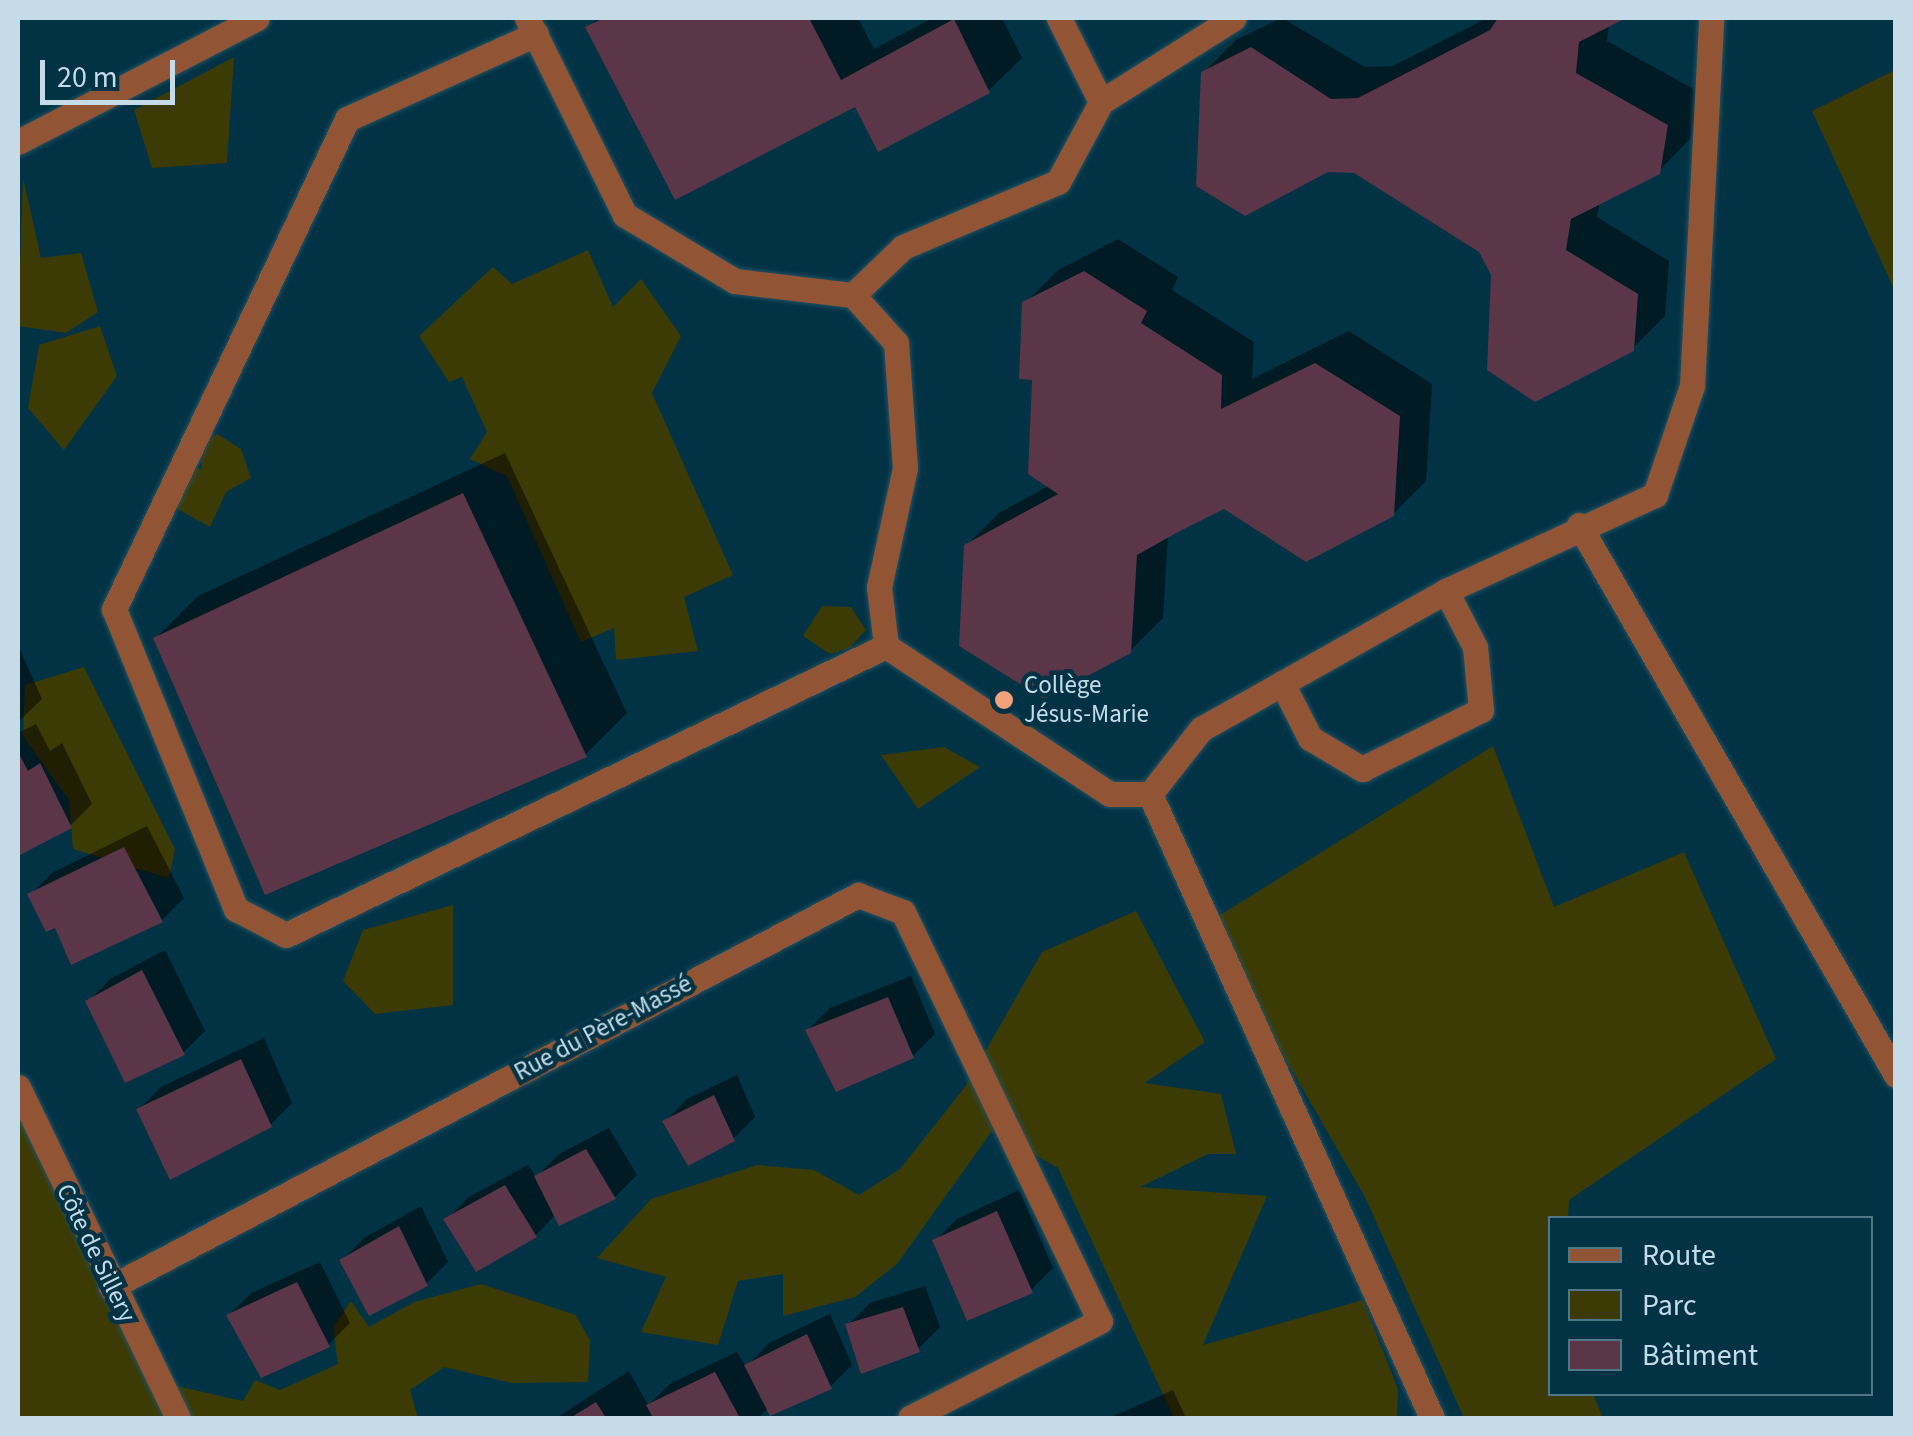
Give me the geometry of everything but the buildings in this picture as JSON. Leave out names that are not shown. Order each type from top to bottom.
[{"type":"street","points":[[18,142],[257,18]]},
{"type":"street","points":[[1059,18],[1101,102]]},
{"type":"street","points":[[853,295],[903,247],[1058,182],[1101,102],[1234,18]]},
{"type":"street","points":[[1150,794],[1201,729],[1446,591],[1578,525],[1655,495],[1692,386],[1710,18]]},
{"type":"street","points":[[531,26],[625,215],[736,281],[853,295],[896,343],[905,468],[880,587],[886,646],[286,935],[236,909],[114,609],[346,120],[531,26]]},
{"type":"street","points":[[1578,525],[1896,1075]]},
{"type":"street","points":[[1282,682],[1310,738],[1362,770],[1482,710],[1475,647],[1446,591]]},
{"type":"street","points":[[886,646],[1110,794],[1150,794]]},
{"type":"street","points":[[1150,794],[1432,1418]]},
{"type":"street","name":"Rue du Père-Massé","points":[[111,1287],[858,895],[902,912],[1100,1321],[910,1418]]},
{"type":"street","name":"Côte de Sillery","points":[[18,1087],[111,1287],[178,1418]]},
{"type":"green space","points":[[234,57],[227,163],[152,168],[134,110]]},
{"type":"green space","points":[[1895,70],[1895,291],[1812,111]]},
{"type":"green space","points":[[23,178],[41,258],[81,253],[98,312],[66,333],[18,326]]},
{"type":"green space","points":[[588,250],[613,307],[641,279],[681,336],[652,393],[733,575],[684,597],[698,651],[616,660],[614,628],[581,642],[507,476],[470,459],[487,432],[462,377],[449,382],[419,336],[493,267],[512,284]]},
{"type":"green space","points":[[100,326],[117,376],[64,450],[28,408],[39,345]]},
{"type":"green space","points":[[217,434],[241,449],[251,478],[226,492],[210,527],[154,496],[171,465],[202,469],[200,445]]},
{"type":"green space","points":[[822,606],[851,607],[866,630],[850,648],[830,654],[803,636]]},
{"type":"green space","points":[[84,667],[175,849],[169,878],[73,849],[69,800],[23,736],[25,685]]},
{"type":"green space","points":[[1493,746],[1554,907],[1684,852],[1776,1059],[1569,1200],[1568,1216],[1548,1216],[1548,1396],[1594,1396],[1603,1418],[1464,1418],[1365,1197],[1207,923]]},
{"type":"green space","points":[[944,747],[980,767],[918,809],[881,755]]},
{"type":"green space","points":[[453,905],[453,1005],[375,1014],[343,981],[363,930]]},
{"type":"green space","points":[[1136,911],[1205,1042],[1145,1083],[1221,1094],[1236,1154],[1208,1154],[1140,1187],[1267,1196],[1203,1345],[1363,1300],[1398,1389],[1397,1418],[1174,1418],[1058,1168],[992,1131],[897,1264],[855,1297],[783,1316],[783,1274],[738,1281],[718,1345],[641,1332],[666,1277],[597,1258],[651,1199],[757,1165],[814,1170],[859,1195],[900,1169],[965,1087],[1042,952]]},
{"type":"green space","points":[[18,1088],[159,1382],[243,1401],[255,1380],[280,1390],[338,1364],[333,1327],[351,1301],[369,1327],[414,1302],[481,1284],[576,1315],[590,1341],[588,1382],[511,1383],[444,1367],[410,1390],[418,1418],[18,1418]]},
{"type":"place","name":"Collège Jésus-Marie","points":[[1004,700]]}]
